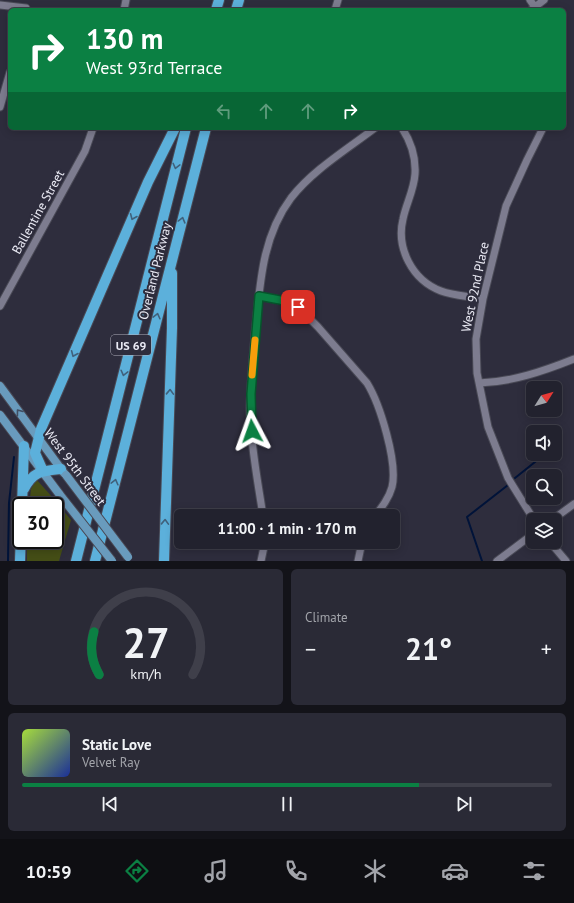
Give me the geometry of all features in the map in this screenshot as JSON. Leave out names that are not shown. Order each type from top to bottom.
[{"type":"highway","points":[[43,471],[35,453],[38,437],[148,182],[174,130]]},
{"type":"highway","name":"Overland Parkway","points":[[76,561],[185,130]]},
{"type":"highway","name":"Overland Parkway","points":[[95,561],[205,130]]},
{"type":"highway","points":[[164,561],[172,328],[172,257]]},
{"type":"highway","points":[[23,497],[24,446]]},
{"type":"highway","points":[[24,489],[28,481],[35,474],[43,471],[63,472]]},
{"type":"highway","points":[[20,549],[20,561]]},
{"type":"main road","name":"West 95th Street","points":[[0,386],[129,559]]},
{"type":"main road","points":[[0,415],[112,561]]},
{"type":"street","points":[[535,8],[544,0]]},
{"type":"street","points":[[0,5],[20,8]]},
{"type":"street","points":[[0,107],[8,79]]},
{"type":"street","name":"Ballentine Street","points":[[0,306],[85,151],[92,130]]},
{"type":"street","points":[[262,509],[250,413],[252,373],[262,266],[268,244],[281,214],[291,198],[317,172],[372,130]]},
{"type":"street","points":[[403,130],[409,140],[415,160],[414,184],[401,228],[402,245],[410,264],[421,278],[434,288],[483,299]]},
{"type":"street","name":"West 92nd Place","points":[[530,513],[508,478],[488,427],[479,383],[476,339],[483,299],[506,206],[542,130]]},
{"type":"street","points":[[259,296],[280,300],[298,307],[318,327],[367,383],[373,393],[394,468],[390,492],[380,509]]},
{"type":"street","points":[[479,383],[499,381],[527,375],[574,359]]},
{"type":"street","points":[[562,513],[574,504]]},
{"type":"street","points":[[497,561],[526,539]]},
{"type":"street","points":[[261,561],[264,549]]},
{"type":"street","points":[[358,561],[361,549]]},
{"type":"street","points":[[556,549],[566,561]]},
{"type":"green space","points":[[36,479],[52,497],[30,497],[31,489]]},
{"type":"green space","points":[[64,511],[71,520],[64,544]]},
{"type":"green space","points":[[27,549],[63,549],[59,561],[27,561]]},
{"type":"waterway","points":[[8,561],[9,503],[14,457]]},
{"type":"waterway","points":[[515,478],[536,461]]},
{"type":"waterway","points":[[482,561],[467,517],[508,485]]},
{"type":"slow traffic","points":[[252,375],[255,340]]},
{"type":"route","points":[[252,431],[250,413],[252,373],[259,296],[280,300],[298,307]]}]
